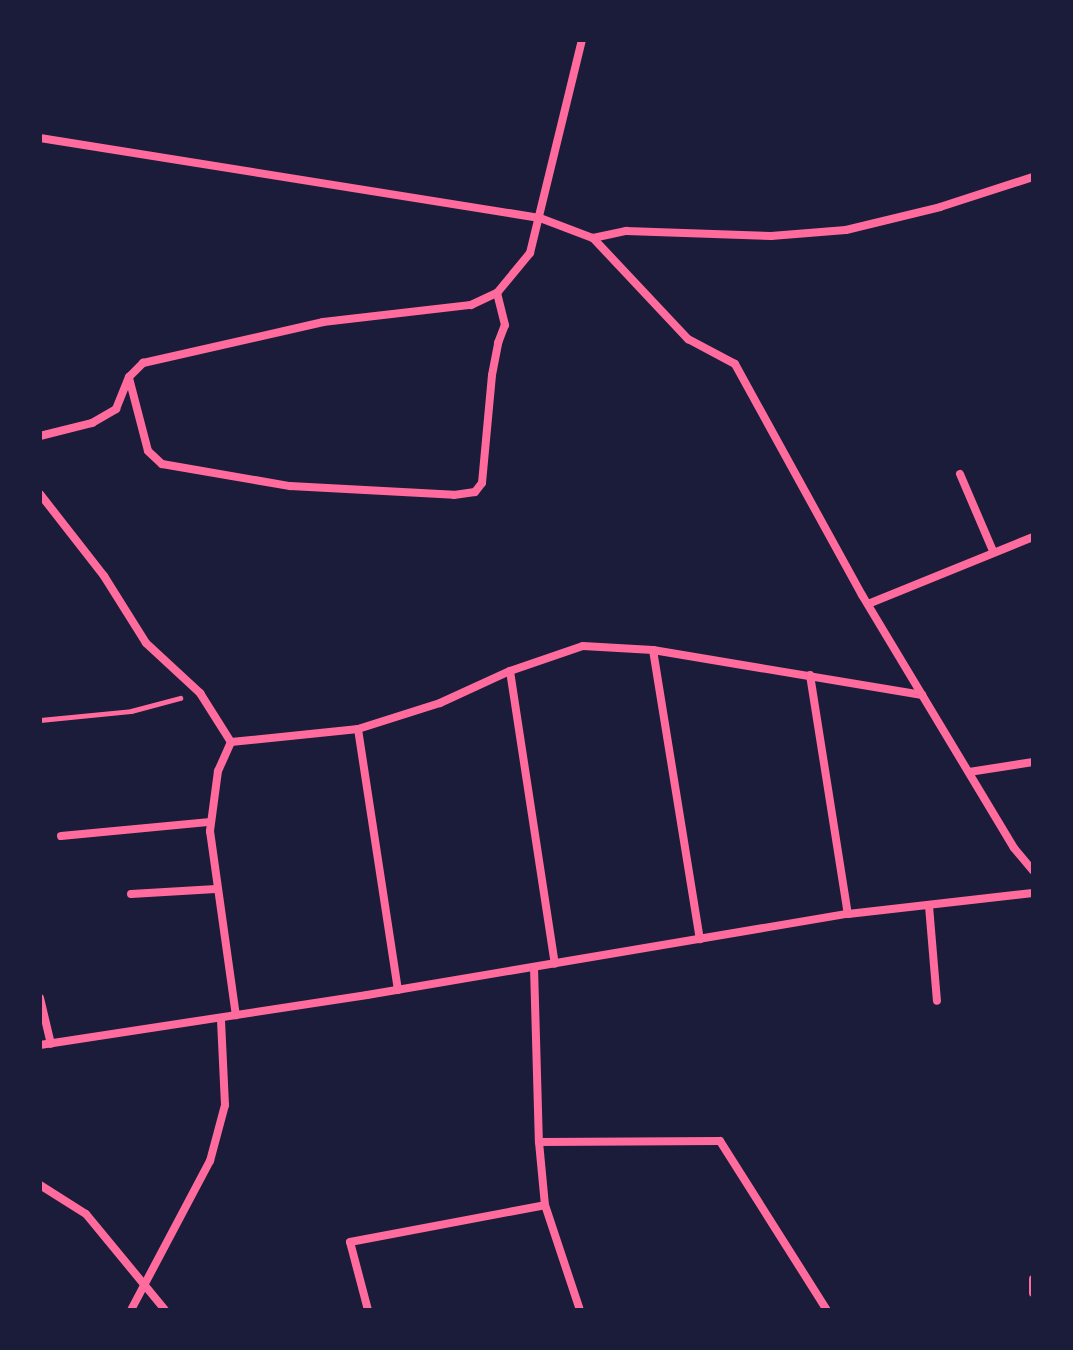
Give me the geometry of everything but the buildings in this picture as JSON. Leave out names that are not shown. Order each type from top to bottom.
[{"type":"street","points":[[40,436],[92,423],[116,409],[129,377],[143,363],[323,322],[471,305],[497,293],[530,253],[582,40]]},
{"type":"street","points":[[40,138],[540,218],[593,238],[688,339],[735,364],[868,604],[1014,848],[1033,871]]},
{"type":"street","points":[[593,238],[626,231],[771,236],[846,230],[940,207],[1033,177]]},
{"type":"street","points":[[129,377],[148,451],[162,464],[290,486],[454,495],[475,492],[482,483],[492,375],[505,325],[497,293]]},
{"type":"street","points":[[960,474],[993,551]]},
{"type":"street","points":[[40,494],[104,576],[146,643],[200,693],[231,742]]},
{"type":"street","points":[[868,604],[1033,537]]},
{"type":"street","points":[[231,742],[358,729],[440,703],[510,671],[583,646],[653,650],[922,695]]},
{"type":"street","points":[[653,650],[700,939]]},
{"type":"street","points":[[510,671],[555,964]]},
{"type":"street","points":[[810,675],[848,914]]},
{"type":"street","points":[[358,729],[398,990]]},
{"type":"street","points":[[231,742],[218,771],[210,822],[216,889],[236,1015]]},
{"type":"street","points":[[969,772],[1033,762]]},
{"type":"street","points":[[61,836],[210,822]]},
{"type":"street","points":[[131,894],[216,889]]},
{"type":"street","points":[[40,1045],[221,1019],[848,914],[1033,893]]},
{"type":"street","points":[[929,906],[937,1001]]},
{"type":"street","points":[[534,967],[539,1142],[545,1205],[580,1310]]},
{"type":"street","points":[[40,998],[51,1044]]},
{"type":"street","points":[[131,1310],[210,1161],[225,1105],[221,1019]]},
{"type":"street","points":[[539,1142],[720,1141],[827,1310]]},
{"type":"street","points":[[40,1185],[86,1214],[165,1310]]},
{"type":"street","points":[[368,1310],[350,1242],[545,1205]]},
{"type":"street","points":[[1033,1279],[1033,1293]]},
{"type":"path","points":[[40,720],[131,711],[200,693]]}]
